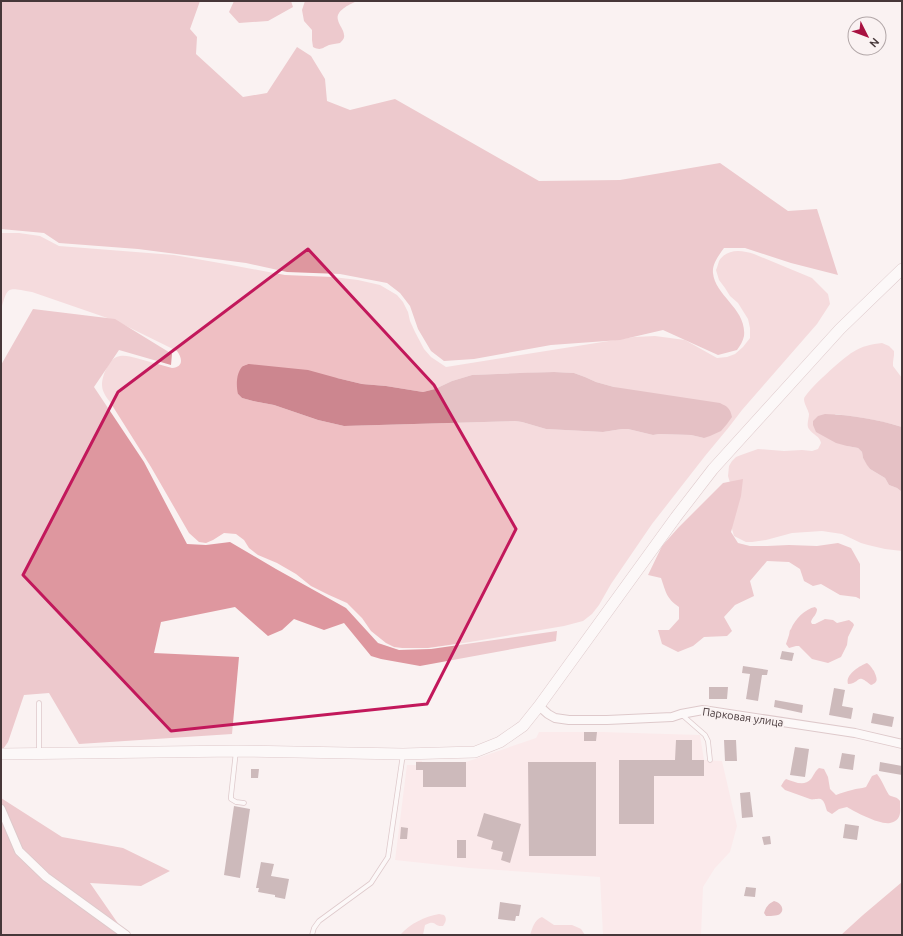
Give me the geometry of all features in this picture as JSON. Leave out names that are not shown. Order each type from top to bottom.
[{"type":"street","points":[[1,754],[39,752],[236,751],[403,754],[475,752],[500,742],[523,726],[539,706],[676,517],[713,469],[840,329],[902,269]]},
{"type":"street","name":"Парковая улица","points":[[539,706],[555,718],[569,720],[672,717],[703,710],[855,733],[902,744]]},
{"type":"street","points":[[1,809],[19,851],[46,877],[126,935]]},
{"type":"lane","points":[[39,703],[39,752]]},
{"type":"lane","points":[[681,714],[705,735],[708,741],[710,760]]},
{"type":"lane","points":[[236,751],[231,799],[236,802],[244,802]]},
{"type":"lane","points":[[312,935],[314,928],[319,921],[372,884],[388,857],[403,754]]},
{"type":"highlighted area","points":[[308,249],[434,385],[516,529],[427,704],[171,731],[23,575],[118,392]]},
{"type":"shaded area","points":[[1,1],[200,1],[190,29],[197,37],[196,54],[243,97],[267,93],[297,47],[311,56],[325,79],[327,101],[350,110],[395,99],[539,181],[620,180],[720,163],[788,211],[817,209],[838,275],[791,263],[745,248],[724,248],[715,263],[713,273],[719,289],[741,318],[744,326],[744,336],[737,350],[718,355],[663,330],[620,340],[551,345],[474,359],[444,361],[431,351],[418,329],[410,306],[400,293],[387,283],[340,274],[287,272],[246,263],[138,249],[59,243],[44,233],[1,229]]},
{"type":"shaded area","points":[[234,1],[291,1],[293,7],[268,21],[239,23],[229,12]]},
{"type":"shaded area","points":[[305,1],[357,1],[344,8],[339,14],[338,20],[344,36],[340,43],[329,45],[320,49],[313,47],[312,30],[304,21],[302,10]]},
{"type":"shaded area","points":[[1,233],[19,233],[40,236],[59,246],[174,255],[285,275],[333,277],[358,280],[380,285],[397,295],[403,302],[408,312],[410,321],[424,349],[431,357],[446,367],[634,337],[655,336],[685,340],[717,358],[735,354],[750,338],[748,319],[738,303],[730,296],[719,280],[716,270],[722,257],[735,251],[754,254],[812,278],[828,294],[830,304],[817,324],[742,410],[652,524],[592,614],[583,621],[564,626],[428,648],[402,648],[394,647],[386,643],[371,631],[362,618],[347,603],[311,586],[296,574],[277,563],[258,555],[236,534],[224,533],[206,543],[199,542],[189,533],[151,467],[102,389],[104,374],[110,362],[117,357],[128,356],[172,368],[178,366],[181,362],[177,351],[116,321],[32,292],[13,289],[10,290],[5,296],[1,310]],"holes":[[[554,372],[574,373],[596,382],[614,387],[704,438],[691,435],[653,435],[628,429],[603,432],[546,429],[515,421],[344,426],[318,420],[274,405],[242,398],[238,394],[337,378],[362,384],[423,392],[472,375]]]},
{"type":"shaded area","points":[[33,309],[115,319],[172,354],[171,365],[119,350],[94,387],[144,462],[187,544],[206,545],[230,542],[346,608],[378,643],[399,650],[431,649],[557,631],[556,641],[420,666],[371,656],[344,623],[324,630],[294,619],[282,630],[268,636],[235,607],[161,622],[154,653],[239,657],[232,734],[79,744],[49,693],[24,695],[8,742],[1,752],[1,365]]},
{"type":"shaded area","points":[[882,343],[889,346],[894,351],[893,366],[902,378],[902,427],[835,414],[847,446],[858,448],[862,452],[863,458],[870,469],[885,478],[889,485],[902,492],[902,551],[868,545],[842,534],[822,531],[792,533],[752,542],[746,542],[734,536],[732,529],[731,486],[728,476],[729,466],[732,461],[736,457],[758,449],[812,451],[818,449],[821,443],[818,437],[808,427],[809,414],[804,399],[806,395],[826,374],[856,350]]},
{"type":"shaded area","points":[[249,364],[308,370],[362,384],[423,392],[472,375],[554,372],[574,373],[596,382],[614,387],[720,403],[728,408],[732,417],[721,431],[704,438],[691,435],[653,435],[628,429],[603,432],[546,429],[515,421],[344,426],[318,420],[274,405],[242,398],[237,391],[238,375],[243,366]]},
{"type":"shaded area","points":[[825,414],[864,418],[902,427],[902,492],[889,485],[885,478],[870,469],[863,458],[862,452],[858,448],[836,443],[816,432],[813,421],[818,416]]},
{"type":"shaded area","points":[[743,479],[741,496],[731,532],[738,543],[750,546],[817,546],[838,543],[851,548],[860,564],[860,599],[840,595],[821,584],[813,586],[804,581],[800,569],[789,562],[767,561],[750,581],[754,596],[735,605],[724,617],[732,631],[727,636],[704,637],[693,646],[678,652],[662,644],[658,630],[669,630],[679,619],[679,607],[669,598],[661,578],[648,575],[662,546],[678,528],[723,483]]},
{"type":"shaded area","points":[[815,607],[817,611],[811,622],[812,624],[825,619],[833,620],[837,623],[849,620],[854,625],[841,657],[828,663],[812,659],[799,646],[789,648],[786,644],[790,630],[798,618],[804,612]]},
{"type":"shaded area","points":[[867,663],[875,673],[877,680],[875,683],[871,685],[863,679],[859,679],[848,684],[851,674],[860,666]]},
{"type":"shaded area","points":[[539,732],[700,735],[704,760],[722,761],[737,826],[730,852],[715,868],[703,887],[701,935],[603,935],[600,877],[469,868],[395,860],[407,765],[416,765],[416,761],[466,762],[536,738]]},
{"type":"shaded area","points":[[819,768],[824,769],[828,777],[830,789],[836,795],[866,787],[872,776],[877,774],[889,795],[900,801],[899,817],[896,821],[890,823],[880,822],[861,815],[847,807],[839,809],[832,814],[827,811],[824,802],[821,799],[811,799],[785,790],[781,786],[786,779],[799,783],[805,783],[811,779]]},
{"type":"shaded area","points":[[1,798],[62,837],[123,848],[170,871],[141,886],[90,883],[126,935],[1,935]]},
{"type":"shaded area","points":[[902,882],[902,935],[841,935],[863,915]]},
{"type":"shaded area","points":[[774,901],[781,906],[782,912],[777,915],[766,916],[764,913],[766,909]]},
{"type":"shaded area","points":[[439,914],[446,917],[443,926],[429,923],[425,925],[423,935],[400,935],[418,921]]},
{"type":"shaded area","points":[[542,917],[554,925],[572,925],[581,929],[585,935],[530,935],[535,922]]},
{"type":"building","points":[[782,651],[794,653],[792,661],[780,659]]},
{"type":"building","points":[[743,666],[768,670],[767,675],[762,675],[758,701],[746,699],[750,674],[742,673]]},
{"type":"building","points":[[709,687],[728,687],[727,699],[709,699]]},
{"type":"building","points":[[834,688],[845,690],[842,706],[853,708],[851,719],[829,715]]},
{"type":"building","points":[[775,700],[803,705],[802,713],[774,707]]},
{"type":"building","points":[[873,713],[894,717],[892,727],[871,723]]},
{"type":"building","points":[[584,732],[597,732],[596,741],[584,741]]},
{"type":"building","points":[[676,740],[692,740],[692,760],[704,760],[704,776],[654,776],[654,824],[619,824],[619,760],[675,760]]},
{"type":"building","points":[[724,740],[736,740],[737,761],[725,761]]},
{"type":"building","points":[[795,747],[809,749],[805,777],[790,775]]},
{"type":"building","points":[[842,753],[855,755],[853,770],[839,768]]},
{"type":"building","points":[[416,762],[466,762],[466,787],[423,787],[423,770],[416,770]]},
{"type":"building","points":[[528,762],[596,762],[596,856],[529,856]]},
{"type":"building","points":[[880,762],[902,766],[902,775],[879,771]]},
{"type":"building","points":[[251,769],[259,769],[258,778],[251,778]]},
{"type":"building","points":[[750,792],[753,817],[742,818],[740,793]]},
{"type":"building","points":[[234,806],[250,809],[240,878],[224,875]]},
{"type":"building","points":[[484,813],[521,824],[510,863],[501,860],[503,852],[491,849],[493,841],[477,836]]},
{"type":"building","points":[[845,824],[859,826],[857,840],[843,838]]},
{"type":"building","points":[[401,827],[408,828],[407,839],[400,839]]},
{"type":"building","points":[[770,836],[771,844],[764,845],[762,837]]},
{"type":"building","points":[[457,840],[466,840],[466,858],[457,858]]},
{"type":"building","points":[[261,862],[274,864],[271,876],[289,879],[285,899],[275,897],[275,895],[258,892],[259,888],[256,888]]},
{"type":"building","points":[[746,887],[756,888],[755,897],[744,896]]},
{"type":"building","points":[[500,902],[521,905],[519,916],[516,916],[515,921],[498,919]]}]
